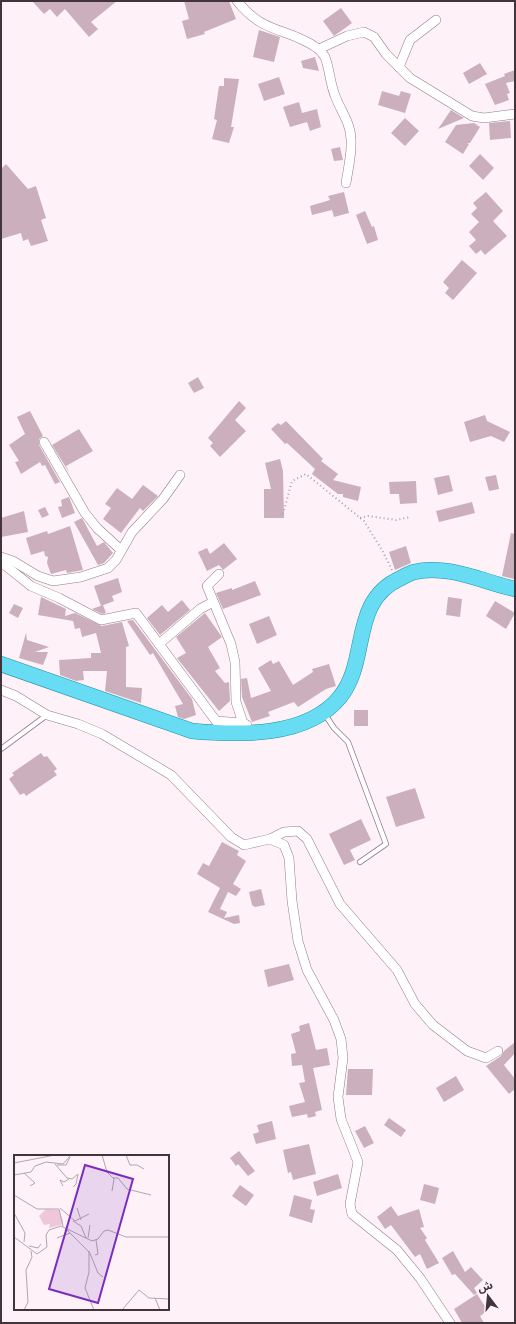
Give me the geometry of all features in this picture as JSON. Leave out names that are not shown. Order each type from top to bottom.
[{"type":"main road","points":[[1,664],[192,731],[224,734],[260,732],[288,728],[323,711],[340,697],[350,678],[365,620],[374,598],[390,583],[414,572],[434,570],[463,574],[515,589]]},
{"type":"street","points":[[237,1],[253,19],[271,28],[305,40],[319,49],[324,56],[336,98],[347,120],[352,141],[346,183]]},
{"type":"street","points":[[399,67],[410,40],[436,20]]},
{"type":"street","points":[[319,49],[347,36],[364,32],[374,37],[386,54],[410,78],[472,116],[484,118],[515,114]]},
{"type":"street","points":[[44,442],[85,513],[97,528],[121,550]]},
{"type":"street","points":[[1,557],[13,561],[38,576],[54,581],[80,577],[108,568],[132,532],[164,499],[180,475]]},
{"type":"street","points":[[1,562],[31,586],[60,598],[101,620],[136,613],[216,721],[243,723],[260,732]]},
{"type":"street","points":[[219,574],[207,586],[231,644],[235,662],[236,702],[243,723]]},
{"type":"street","points":[[159,644],[200,608],[213,602]]},
{"type":"street","points":[[1,690],[16,696],[47,715],[78,724],[102,734],[171,775],[231,837],[244,845],[270,840],[284,832],[298,832],[307,839],[340,904],[397,970],[415,1004],[433,1025],[467,1051],[486,1058],[498,1051]]},
{"type":"street","points":[[270,840],[284,845],[289,858],[292,901],[298,941],[305,962],[334,1020],[341,1039],[343,1058],[338,1097],[341,1119],[358,1162],[350,1204],[352,1214],[398,1250],[420,1278],[450,1323]]},
{"type":"lane","points":[[323,711],[334,728],[348,742],[386,844],[360,862]]},
{"type":"lane","points":[[1,749],[47,715]]},
{"type":"path","points":[[283,514],[292,481],[306,474],[360,518],[382,550],[397,580]]},
{"type":"path","points":[[360,518],[368,516],[396,520],[411,517]]},
{"type":"building","points":[[32,1],[117,1],[91,22],[98,29],[89,37],[65,9],[57,17],[50,9],[44,14]]},
{"type":"building","points":[[184,1],[229,1],[236,19],[204,32],[205,34],[187,39],[182,21],[189,19]]},
{"type":"building","points":[[341,8],[352,23],[334,36],[323,21]]},
{"type":"building","points":[[259,30],[280,37],[274,62],[253,57]]},
{"type":"building","points":[[315,57],[319,71],[303,68],[301,61]]},
{"type":"building","points":[[480,63],[487,74],[469,84],[463,73]]},
{"type":"building","points":[[515,70],[515,81],[506,83],[510,93],[507,94],[509,100],[495,105],[485,84],[505,76],[504,74]]},
{"type":"building","points":[[279,77],[285,94],[264,101],[258,84]]},
{"type":"building","points":[[224,78],[239,79],[231,127],[234,127],[229,143],[212,139],[217,120],[214,119],[219,86],[224,86]]},
{"type":"building","points":[[382,91],[399,96],[401,91],[411,94],[405,113],[378,105]]},
{"type":"building","points":[[299,102],[302,113],[317,109],[321,127],[310,131],[307,122],[290,127],[283,107]]},
{"type":"building","points":[[451,110],[464,118],[438,129]]},
{"type":"building","points":[[405,118],[419,131],[405,146],[391,133]]},
{"type":"building","points":[[510,121],[511,138],[490,140],[489,123]]},
{"type":"building","points":[[474,123],[480,127],[470,143],[467,143],[469,144],[463,154],[445,142],[456,125]]},
{"type":"building","points":[[340,147],[343,160],[334,161],[331,149]]},
{"type":"building","points":[[480,154],[494,168],[483,180],[469,166]]},
{"type":"building","points":[[6,164],[28,189],[36,186],[46,218],[41,220],[48,241],[31,246],[28,239],[23,241],[21,233],[1,239],[1,169]]},
{"type":"building","points":[[344,192],[349,213],[334,217],[332,210],[312,215],[310,206],[330,200],[328,196]]},
{"type":"building","points":[[486,192],[503,211],[493,221],[507,236],[485,255],[481,250],[476,254],[469,246],[476,240],[469,232],[479,222],[471,214],[477,208],[473,203]]},
{"type":"building","points":[[365,211],[372,227],[374,226],[378,240],[367,244],[356,215]]},
{"type":"building","points":[[462,260],[477,273],[453,300],[445,293],[449,288],[443,282]]},
{"type":"building","points":[[198,377],[204,388],[194,393],[188,383]]},
{"type":"building","points":[[239,401],[246,408],[235,420],[246,431],[220,457],[210,446],[213,443],[208,438]]},
{"type":"building","points":[[30,411],[43,436],[39,439],[39,445],[60,482],[55,484],[45,465],[42,466],[40,462],[21,474],[15,462],[19,461],[9,445],[25,434],[17,417]]},
{"type":"building","points":[[485,415],[487,421],[510,432],[504,442],[491,436],[470,442],[464,422]]},
{"type":"building","points":[[286,421],[323,459],[321,461],[338,474],[333,480],[361,487],[358,501],[343,497],[343,494],[338,494],[312,474],[315,469],[287,443],[285,444],[271,429],[278,423],[281,425]]},
{"type":"building","points":[[79,429],[93,451],[66,466],[70,474],[52,445]]},
{"type":"building","points":[[280,459],[283,471],[284,518],[264,518],[264,489],[271,489],[265,463]]},
{"type":"building","points":[[449,475],[453,491],[438,495],[434,478]]},
{"type":"building","points":[[496,475],[499,489],[489,491],[485,477]]},
{"type":"building","points":[[416,481],[417,503],[400,504],[399,494],[390,494],[389,482]]},
{"type":"building","points":[[143,485],[158,496],[143,511],[140,508],[121,533],[103,519],[111,508],[105,504],[117,488],[132,499]]},
{"type":"building","points":[[69,497],[75,513],[62,518],[58,507],[62,506],[61,500]]},
{"type":"building","points":[[472,502],[475,513],[439,522],[436,511]]},
{"type":"building","points":[[45,507],[49,515],[42,518],[38,510]]},
{"type":"building","points":[[24,511],[28,532],[1,537],[1,518]]},
{"type":"building","points":[[82,518],[97,546],[104,542],[113,553],[104,563],[98,565],[74,522]]},
{"type":"building","points":[[70,526],[83,570],[67,573],[66,570],[51,574],[47,563],[48,557],[45,556],[44,551],[31,555],[26,538],[47,531],[48,534]]},
{"type":"building","points":[[511,533],[515,534],[514,579],[502,576]]},
{"type":"building","points":[[224,543],[237,559],[223,570],[219,565],[207,571],[198,552],[207,548],[210,554]]},
{"type":"building","points":[[406,546],[411,563],[395,570],[389,552]]},
{"type":"building","points":[[118,578],[122,592],[112,596],[114,601],[101,606],[94,586]]},
{"type":"building","points":[[255,581],[261,595],[223,609],[216,593],[232,588],[232,590]]},
{"type":"building","points":[[41,597],[66,609],[65,616],[75,613],[102,626],[122,622],[129,646],[126,647],[126,687],[142,688],[141,703],[105,691],[107,671],[83,671],[84,680],[76,681],[60,675],[59,660],[91,658],[91,653],[101,653],[96,633],[82,637],[80,628],[75,629],[73,621],[38,615]]},
{"type":"building","points":[[448,597],[462,599],[460,617],[446,615]]},
{"type":"building","points":[[182,600],[190,610],[160,635],[147,618],[162,605],[168,612]]},
{"type":"building","points":[[495,601],[515,613],[506,629],[486,616]]},
{"type":"building","points":[[14,604],[23,608],[18,618],[9,613]]},
{"type":"building","points":[[103,605],[106,613],[102,614],[92,609]]},
{"type":"building","points":[[205,613],[222,637],[208,647],[220,668],[215,671],[225,683],[229,682],[230,701],[219,711],[177,658],[186,653],[176,637]]},
{"type":"building","points":[[269,616],[277,635],[257,644],[249,624]]},
{"type":"building","points":[[133,620],[192,699],[196,715],[184,719],[178,717],[175,706],[183,704],[153,653],[150,655],[127,621]]},
{"type":"building","points":[[26,633],[27,640],[49,647],[35,652],[48,652],[43,665],[19,658]]},
{"type":"building","points":[[271,660],[273,664],[279,661],[293,685],[313,672],[312,669],[329,664],[336,686],[326,689],[298,707],[294,702],[268,712],[270,716],[252,722],[242,697],[241,679],[247,678],[251,698],[271,691],[258,668]]},
{"type":"building","points":[[354,710],[368,710],[368,726],[354,726]]},
{"type":"building","points":[[41,753],[44,757],[47,756],[57,769],[54,771],[57,775],[26,796],[24,793],[20,795],[9,779],[14,775],[12,773]]},
{"type":"building","points":[[415,788],[425,818],[396,827],[386,797]]},
{"type":"building","points":[[361,819],[371,840],[350,850],[355,860],[344,865],[329,834]]},
{"type":"building","points":[[222,842],[239,851],[237,855],[246,861],[233,884],[241,889],[236,896],[228,892],[220,909],[227,912],[224,918],[239,915],[240,923],[234,924],[208,912],[220,888],[197,874],[203,863],[209,866]]},
{"type":"building","points":[[261,889],[265,905],[255,907],[252,905],[249,892]]},
{"type":"building","points":[[289,964],[294,980],[268,987],[264,970]]},
{"type":"building","points":[[309,1023],[316,1050],[327,1048],[330,1065],[313,1068],[322,1110],[315,1112],[316,1116],[308,1118],[307,1114],[292,1117],[289,1106],[305,1102],[299,1083],[305,1082],[302,1065],[292,1066],[291,1054],[296,1053],[291,1034],[300,1031],[299,1026]]},
{"type":"building","points":[[515,1042],[515,1053],[504,1065],[515,1079],[515,1089],[509,1094],[486,1066],[501,1056],[504,1051]]},
{"type":"building","points":[[348,1069],[373,1069],[372,1095],[346,1095]]},
{"type":"building","points":[[456,1076],[464,1090],[444,1102],[436,1088]]},
{"type":"building","points":[[389,1118],[406,1130],[401,1137],[384,1125]]},
{"type":"building","points":[[272,1121],[276,1139],[256,1144],[253,1134],[259,1132],[257,1125]]},
{"type":"building","points":[[365,1126],[374,1143],[364,1148],[355,1131]]},
{"type":"building","points":[[309,1144],[316,1174],[293,1180],[291,1172],[288,1173],[283,1150]]},
{"type":"building","points":[[239,1151],[255,1171],[248,1176],[238,1164],[236,1166],[230,1158]]},
{"type":"building","points":[[338,1174],[342,1188],[317,1196],[313,1182]]},
{"type":"building","points":[[424,1184],[439,1188],[435,1204],[420,1200]]},
{"type":"building","points":[[240,1185],[254,1195],[246,1206],[232,1196]]},
{"type":"building","points":[[294,1195],[312,1200],[310,1209],[315,1210],[312,1223],[289,1216]]},
{"type":"building","points":[[391,1206],[398,1216],[419,1209],[424,1227],[420,1228],[427,1238],[425,1240],[439,1263],[427,1269],[420,1254],[415,1257],[391,1225],[385,1229],[377,1217]]},
{"type":"building","points":[[453,1251],[465,1272],[471,1267],[483,1280],[474,1288],[477,1293],[474,1295],[455,1274],[452,1275],[442,1258]]},
{"type":"building","points":[[477,1294],[488,1311],[480,1316],[484,1323],[462,1323],[454,1309]]}]
